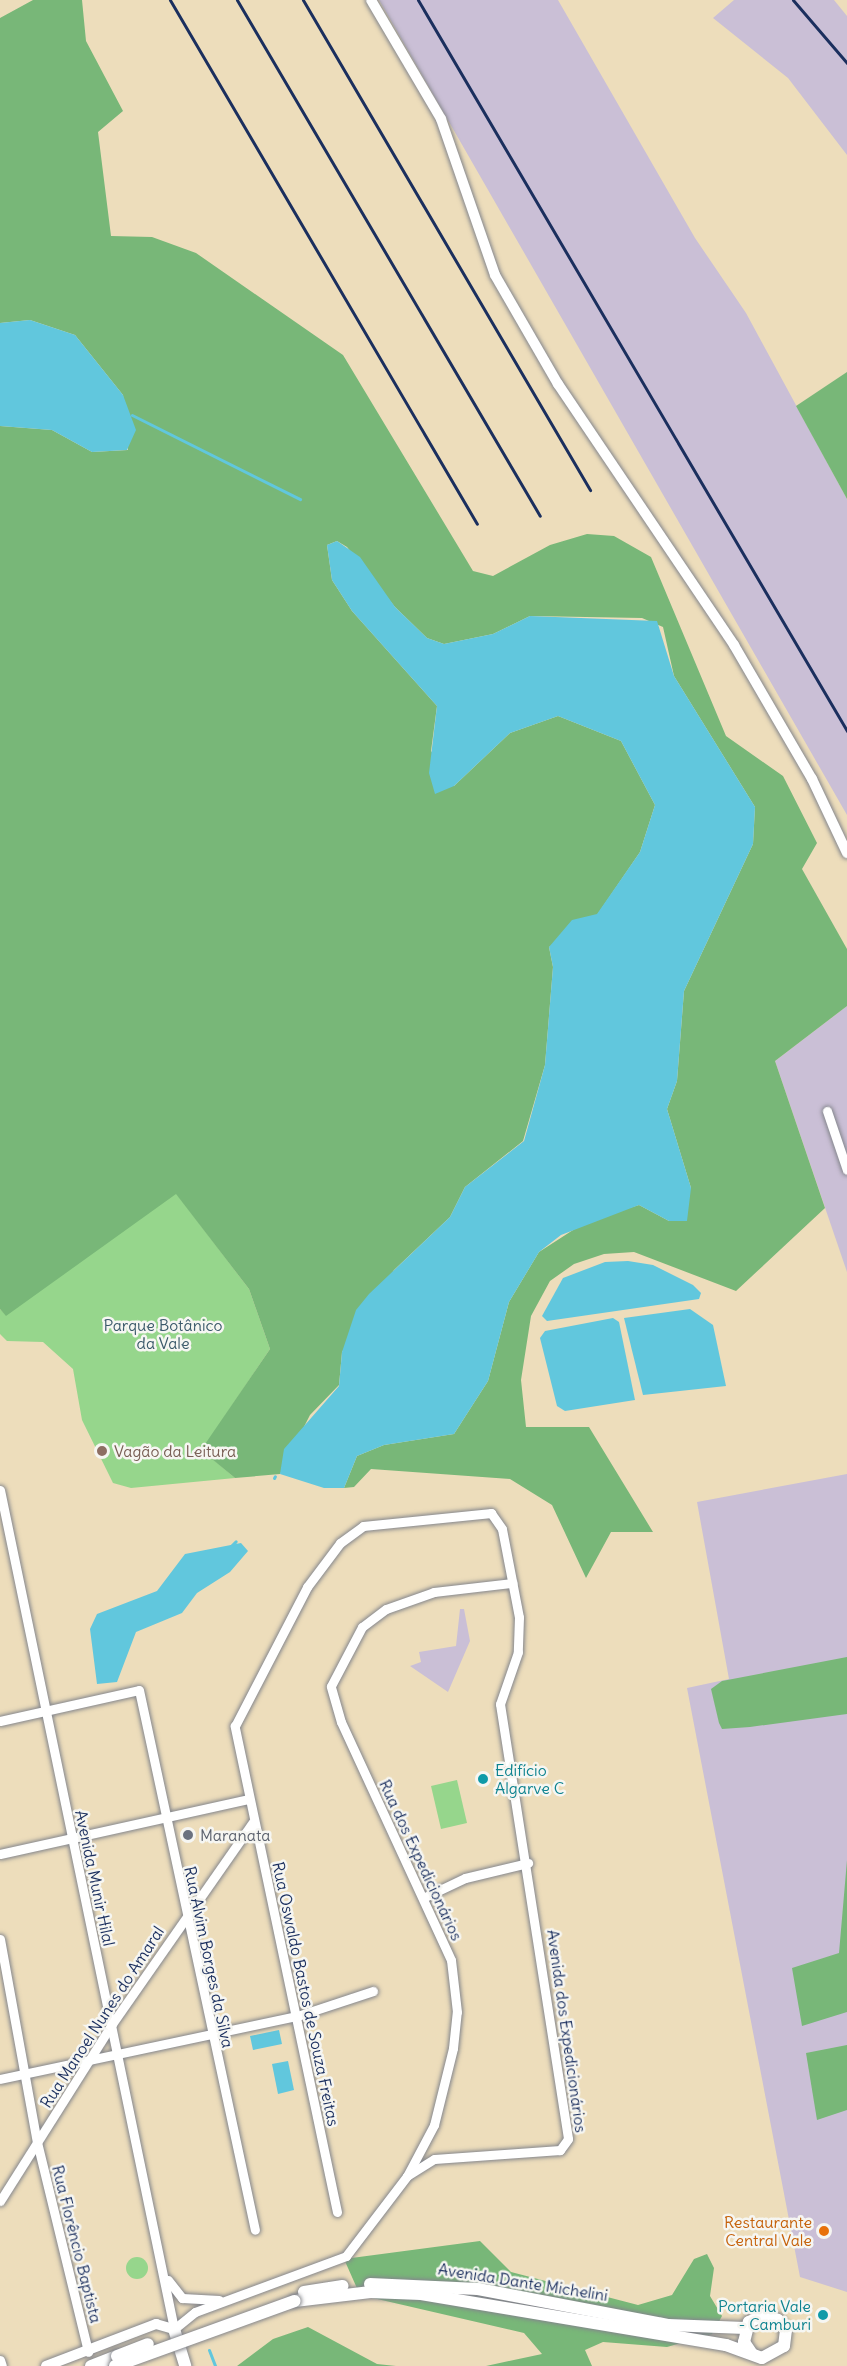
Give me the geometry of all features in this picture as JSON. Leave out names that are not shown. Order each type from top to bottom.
[{"type":"main road","name":"Avenida Dante Michelini","points":[[92,2366],[295,2298],[411,2283],[489,2290],[668,2325],[745,2328]]},
{"type":"main road","name":"Avenida Dante Michelini","points":[[115,2366],[295,2298],[370,2292],[421,2294],[726,2345],[752,2354]]},
{"type":"main road","points":[[764,2315],[778,2320],[786,2330],[778,2354],[752,2354],[744,2342],[745,2328],[764,2315]]},
{"type":"main road","points":[[174,2328],[185,2366]]},
{"type":"street","points":[[371,0],[441,119],[495,275],[558,384],[734,645],[812,779],[847,853]]},
{"type":"street","points":[[827,1111],[847,1170]]},
{"type":"street","name":"Avenida Munir Hilal","points":[[0,1490],[3,1521],[46,1711],[70,1838],[174,2328]]},
{"type":"street","name":"Avenida dos Expedicionários","points":[[238,1712],[307,1587],[340,1544],[363,1526],[491,1513],[502,1529],[520,1639],[500,1704],[528,1863],[568,2139],[560,2150],[434,2159],[407,2176]]},
{"type":"street","name":"Rua dos Expedicionários","points":[[174,2328],[195,2312],[346,2256],[407,2176],[444,2096],[457,2012],[451,1960],[425,1897],[341,1722],[331,1686],[362,1628],[386,1610],[434,1592],[512,1583]]},
{"type":"street","name":"Rua Alvim Borges da Silva","points":[[46,1711],[139,1690],[184,1920],[255,2230]]},
{"type":"street","points":[[0,1721],[46,1711]]},
{"type":"street","name":"Rua Oswaldo Bastos de Souza Freitas","points":[[238,1712],[235,1744],[297,2016],[337,2212]]},
{"type":"street","points":[[0,1854],[248,1799]]},
{"type":"street","name":"Rua Manoel Nunes do Amaral","points":[[0,2201],[37,2142],[93,2061],[111,2024],[253,1822]]},
{"type":"street","points":[[425,1897],[465,1878],[528,1863]]},
{"type":"street","name":"Rua Florêncio Baptista","points":[[0,1939],[27,2074],[37,2142],[88,2352]]},
{"type":"street","points":[[0,2079],[297,2016],[373,1990]]},
{"type":"street","name":"Avenida Munir Hilal","points":[[163,2271],[182,2298],[236,2298]]},
{"type":"street","points":[[46,2366],[88,2352],[156,2324],[174,2328]]},
{"type":"street","points":[[0,2360],[2,2366]]},
{"type":"shaded area","points":[[379,0],[558,0],[695,238],[746,313],[847,499],[847,815]]},
{"type":"shaded area","points":[[734,0],[834,0],[847,16],[847,155],[788,78],[713,18]]},
{"type":"shaded area","points":[[847,1006],[847,1272],[775,1061]]},
{"type":"shaded area","points":[[847,1474],[847,2292],[800,2277],[687,1688],[729,1679],[697,1502]]},
{"type":"shaded area","points":[[460,1609],[464,1609],[470,1641],[448,1692],[410,1666],[421,1662],[419,1652],[456,1646]]},
{"type":"green space","points":[[33,0],[82,0],[86,41],[123,111],[98,132],[111,236],[152,237],[196,253],[343,355],[473,571],[493,576],[550,545],[587,534],[614,536],[651,557],[726,736],[783,776],[817,843],[802,869],[847,949],[847,1006],[775,1061],[825,1208],[736,1291],[634,1252],[604,1254],[574,1264],[550,1281],[531,1316],[521,1380],[526,1427],[589,1427],[653,1532],[611,1532],[586,1578],[552,1505],[510,1479],[371,1469],[354,1487],[344,1488],[357,1456],[384,1445],[454,1434],[488,1381],[509,1302],[539,1252],[587,1221],[639,1205],[669,1221],[691,1188],[667,1109],[677,1081],[684,991],[753,844],[755,807],[674,676],[663,627],[642,618],[530,616],[493,634],[444,644],[427,638],[395,607],[347,547],[337,541],[327,545],[332,580],[352,611],[437,706],[431,751],[454,786],[510,733],[558,716],[621,741],[655,805],[640,852],[597,915],[549,947],[553,967],[545,1065],[523,1141],[465,1187],[450,1217],[394,1270],[342,1352],[339,1385],[310,1415],[280,1474],[235,1478],[201,1450],[270,1349],[249,1289],[176,1194],[6,1316],[0,1309],[0,426],[52,430],[92,452],[128,450],[123,395],[75,335],[30,320],[0,323],[0,18]]},
{"type":"green space","points":[[847,372],[847,499],[796,406]]},
{"type":"green space","name":"Parque Botânico da Vale","points":[[176,1193],[249,1289],[270,1349],[202,1450],[235,1478],[131,1488],[113,1483],[82,1420],[73,1369],[43,1342],[7,1341],[0,1334],[0,1309],[6,1315]]},
{"type":"green space","points":[[847,1657],[847,1714],[722,1729],[711,1689],[722,1681]]},
{"type":"green space","points":[[457,1780],[467,1823],[441,1829],[431,1786]]},
{"type":"green space","points":[[847,1860],[847,2012],[802,2026],[792,1968],[839,1953]]},
{"type":"green space","points":[[847,2045],[847,2110],[817,2120],[806,2053]]},
{"type":"green space","points":[[480,2241],[511,2272],[638,2305],[672,2295],[694,2259],[707,2254],[714,2268],[710,2296],[722,2316],[712,2334],[667,2347],[603,2342],[585,2350],[592,2366],[486,2366],[542,2354],[524,2333],[360,2295],[344,2259]]},
{"type":"green space","points":[[137,2257],[145,2260],[148,2268],[145,2276],[137,2279],[129,2276],[126,2268],[129,2260]]},
{"type":"green space","points":[[308,2327],[377,2364],[396,2366],[237,2366],[273,2339]]},
{"type":"water","points":[[30,320],[75,335],[123,395],[136,430],[127,450],[92,452],[52,430],[0,426],[0,323]]},
{"type":"water","points":[[337,541],[360,557],[395,607],[427,638],[444,644],[493,634],[530,616],[657,621],[674,676],[755,807],[753,844],[684,991],[677,1081],[667,1109],[691,1188],[687,1221],[669,1221],[639,1205],[561,1235],[539,1252],[509,1302],[488,1381],[454,1434],[384,1445],[357,1456],[344,1488],[324,1488],[280,1474],[284,1449],[339,1386],[342,1352],[356,1310],[369,1294],[450,1217],[465,1187],[524,1141],[545,1065],[553,967],[549,947],[572,920],[597,914],[640,852],[655,805],[621,741],[558,716],[510,733],[454,786],[435,794],[429,773],[437,706],[352,611],[332,580],[327,545]]},
{"type":"water","points":[[628,1261],[653,1265],[693,1285],[701,1293],[699,1299],[547,1321],[542,1316],[563,1278],[605,1262]]},
{"type":"water","points":[[690,1309],[713,1325],[726,1386],[643,1395],[624,1318]]},
{"type":"water","points":[[613,1318],[619,1322],[635,1400],[565,1411],[557,1406],[540,1338],[545,1331]]},
{"type":"water","points":[[241,1543],[248,1551],[230,1572],[197,1593],[182,1613],[136,1632],[117,1682],[97,1684],[90,1629],[97,1614],[157,1591],[185,1554]]},
{"type":"water","points":[[279,2030],[282,2044],[253,2050],[250,2036]]},
{"type":"water","points":[[288,2061],[294,2090],[278,2094],[272,2064]]},
{"type":"waterway","points":[[132,415],[300,499]]},
{"type":"waterway","points":[[230,1547],[236,1541]]},
{"type":"waterway","points":[[209,2350],[215,2366]]},
{"type":"railway","points":[[170,0],[477,524]]},
{"type":"railway","points":[[237,0],[540,516]]},
{"type":"railway","points":[[303,0],[590,490]]},
{"type":"railway","points":[[418,0],[847,731]]},
{"type":"railway","points":[[793,0],[847,63]]},
{"type":"place","name":"Vagão da Leitura","points":[[102,1451]]},
{"type":"place","name":"Edifício Algarve C","points":[[483,1779]]},
{"type":"place","name":"Maranata","points":[[188,1835]]},
{"type":"place","name":"Restaurante Central Vale","points":[[824,2231]]},
{"type":"place","name":"Portaria Vale - Camburi","points":[[823,2315]]}]
